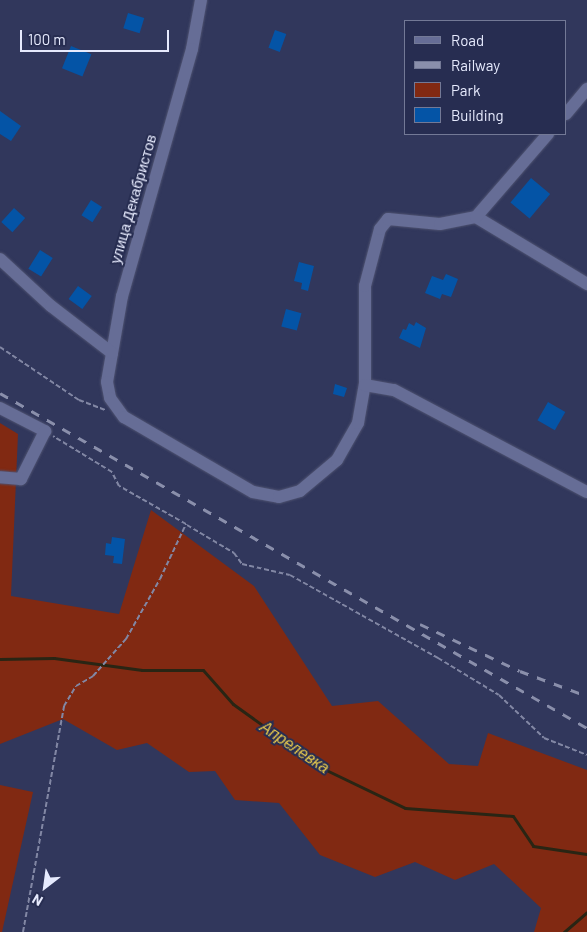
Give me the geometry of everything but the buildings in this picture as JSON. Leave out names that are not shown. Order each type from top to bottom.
[{"type":"street","name":"улица Декабристов","points":[[111,408],[108,394],[112,353],[122,296],[192,49],[201,0]]},
{"type":"street","points":[[567,113],[587,89]]},
{"type":"street","points":[[111,408],[253,492],[279,497],[300,492],[337,460],[358,423],[365,385],[365,286],[380,229],[388,219],[440,224],[476,218],[547,135]]},
{"type":"street","points":[[476,218],[587,284]]},
{"type":"street","points":[[0,259],[51,306],[112,353]]},
{"type":"street","points":[[365,385],[394,390],[587,492]]},
{"type":"street","points":[[0,408],[45,431],[21,479],[0,477]]},
{"type":"path","points":[[0,347],[79,400],[111,408]]},
{"type":"path","points":[[45,431],[112,472],[119,486],[234,553],[242,564],[290,575],[438,658],[499,695],[544,738],[587,755]]},
{"type":"path","points":[[23,932],[64,706],[76,686],[93,676],[126,639],[160,578],[186,524]]},
{"type":"green space","points":[[0,423],[18,434],[11,596],[119,614],[151,510],[254,586],[332,706],[378,701],[449,764],[478,766],[488,733],[587,770],[587,932],[534,932],[541,908],[494,864],[455,880],[415,862],[375,877],[320,855],[279,803],[235,800],[215,771],[189,772],[147,743],[117,750],[63,719],[0,744]]},
{"type":"green space","points":[[0,785],[33,792],[2,932],[0,932]]},
{"type":"waterway","name":"Апрелевка","points":[[0,659],[54,658],[142,670],[203,670],[233,704],[322,768],[405,808],[513,816],[533,846],[587,854]]},
{"type":"waterway","points":[[564,932],[587,912]]},
{"type":"railway","points":[[0,393],[587,728]]},
{"type":"railway","points":[[420,624],[520,671],[587,696]]}]
